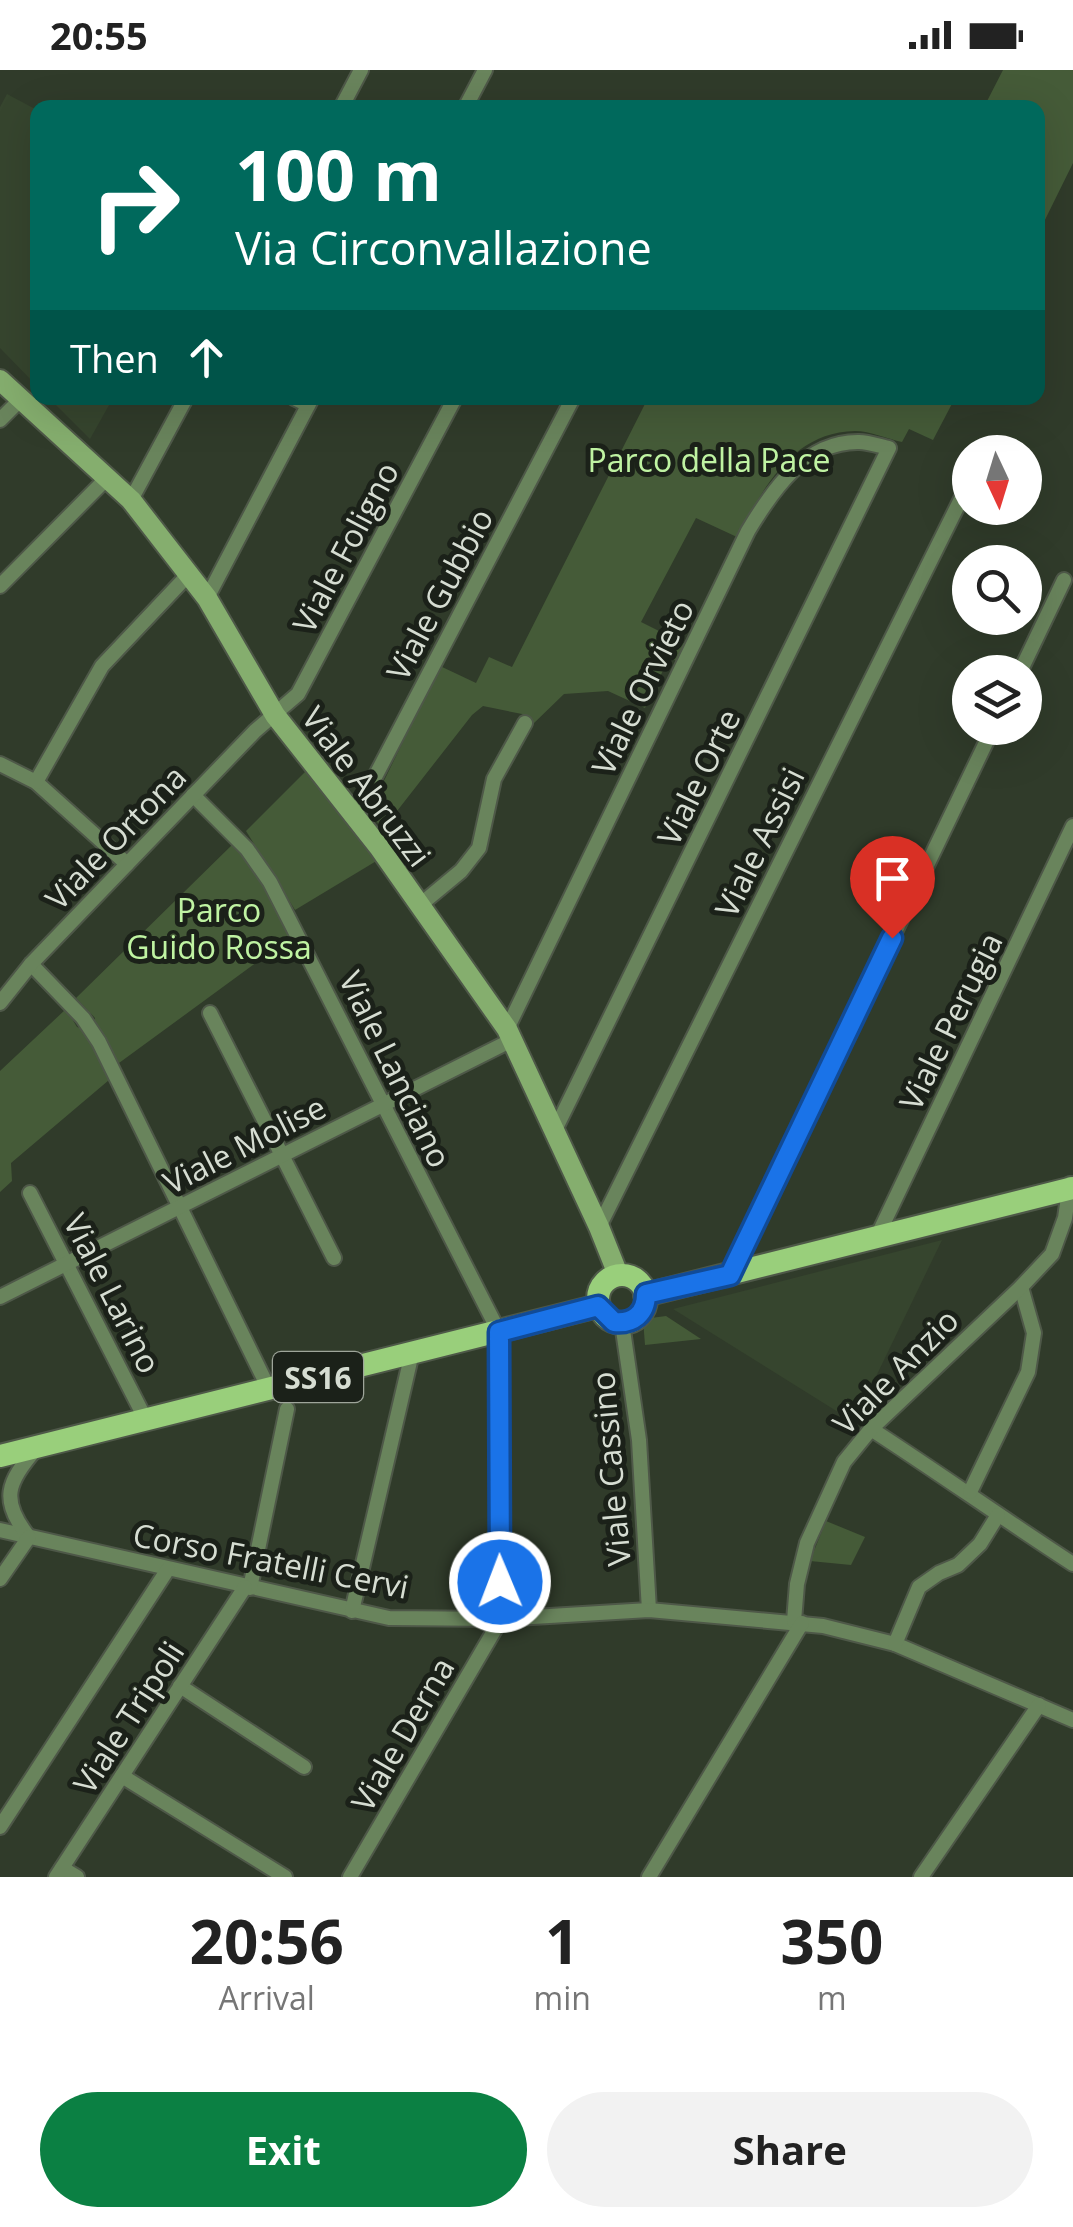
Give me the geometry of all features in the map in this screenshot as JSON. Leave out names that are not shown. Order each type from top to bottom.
[{"type":"main road","points":[[646,1294],[876,1239],[1071,1186]]},
{"type":"main road","points":[[614,1276],[631,1276],[646,1294],[643,1310],[622,1323],[608,1318],[598,1306],[602,1284],[614,1276]]},
{"type":"main road","name":"SS16","points":[[0,1456],[598,1306]]},
{"type":"street","points":[[345,100],[361,70]]},
{"type":"street","points":[[469,100],[485,70]]},
{"type":"street","name":"Viale Abruzzi","points":[[0,380],[131,500],[207,598],[275,714],[354,816],[510,1034],[599,1227],[615,1267],[614,1276]]},
{"type":"street","points":[[0,420],[20,400]]},
{"type":"street","points":[[131,500],[182,405]]},
{"type":"street","points":[[207,598],[308,405]]},
{"type":"street","name":"Viale Foligno","points":[[275,714],[298,694],[451,405]]},
{"type":"street","name":"Viale Gubbio","points":[[354,816],[570,405]]},
{"type":"street","name":"Viale Orvieto","points":[[510,1034],[748,531],[769,496],[806,459],[832,446],[860,441],[889,448]]},
{"type":"street","name":"Viale Orte","points":[[556,1130],[889,448]]},
{"type":"street","points":[[0,586],[106,478]]},
{"type":"street","name":"Viale Assisi","points":[[599,1227],[952,519]]},
{"type":"street","points":[[36,782],[102,666],[188,575]]},
{"type":"street","points":[[1028,655],[1064,580]]},
{"type":"street","name":"Viale Ortona","points":[[0,1003],[31,964],[255,730],[275,714]]},
{"type":"street","points":[[420,906],[461,871],[479,848],[494,780],[525,723]]},
{"type":"street","points":[[730,1275],[985,745]]},
{"type":"street","points":[[0,764],[36,782],[127,864]]},
{"type":"street","name":"Viale Lanciano","points":[[192,796],[247,848],[270,882],[499,1332]]},
{"type":"street","name":"Viale Perugia","points":[[876,1239],[1073,826]]},
{"type":"street","points":[[31,964],[83,1018],[99,1042],[269,1389]]},
{"type":"street","points":[[210,1013],[334,1258]]},
{"type":"street","name":"Viale Molise","points":[[0,1297],[384,1105],[510,1034]]},
{"type":"street","name":"Viale Anzio","points":[[798,1622],[796,1584],[806,1544],[844,1462],[871,1429],[1052,1254],[1071,1186]]},
{"type":"street","name":"Viale Larino","points":[[30,1193],[146,1420]]},
{"type":"street","points":[[970,1492],[1028,1372],[1034,1333],[1021,1287]]},
{"type":"street","name":"Viale Cassino","points":[[622,1323],[639,1440],[650,1610]]},
{"type":"street","points":[[499,1332],[501,1620]]},
{"type":"street","points":[[352,1611],[412,1353]]},
{"type":"street","points":[[247,1587],[287,1409]]},
{"type":"street","points":[[871,1429],[970,1492],[998,1515],[1071,1557]]},
{"type":"street","points":[[0,1579],[28,1537],[15,1522],[8,1504],[8,1484],[37,1447]]},
{"type":"street","points":[[896,1644],[919,1587],[980,1544],[998,1515]]},
{"type":"street","name":"Corso Fratelli Cervi","points":[[0,1530],[389,1618],[501,1620],[650,1610],[798,1622],[896,1644],[1073,1720]]},
{"type":"street","points":[[0,1827],[168,1569]]},
{"type":"street","name":"Viale Tripoli","points":[[59,1872],[247,1587]]},
{"type":"street","name":"Viale Derna","points":[[350,1877],[501,1620]]},
{"type":"street","points":[[648,1877],[798,1622]]},
{"type":"street","points":[[180,1686],[304,1767]]},
{"type":"street","points":[[921,1877],[1038,1705]]},
{"type":"street","points":[[122,1776],[285,1877]]},
{"type":"street","points":[[59,1872],[77,1877]]},
{"type":"shaded area","points":[[7,94],[30,106],[30,379],[0,348],[0,107]]},
{"type":"shaded area","points":[[56,405],[109,405],[90,439]]},
{"type":"shaded area","points":[[942,1240],[854,1422],[673,1309]]},
{"type":"green space","points":[[1003,70],[1073,70],[1073,163],[1045,220],[1045,100],[988,100]]},
{"type":"green space","name":"Parco della Pace","points":[[644,405],[951,405],[933,440],[909,429],[902,442],[855,431],[814,441],[782,466],[737,537],[696,518],[641,622],[685,644],[677,661],[669,658],[645,708],[608,691],[564,694],[533,724],[522,714],[483,706],[383,829],[372,816],[384,798],[378,793],[440,666],[476,683],[489,657],[512,667]]},
{"type":"green space","name":"Parco Guido Rossa","points":[[307,770],[378,860],[295,910],[246,831]]},
{"type":"green space","name":"Parco Guido Rossa","points":[[233,844],[248,859],[278,906],[290,938],[119,1063],[94,1026],[95,1018],[76,998]]},
{"type":"green space","name":"Parco Guido Rossa","points":[[66,1009],[77,1027],[86,1030],[109,1080],[11,1163],[12,1181],[0,1192],[0,1071]]},
{"type":"green space","points":[[666,1316],[701,1339],[645,1345],[643,1319]]},
{"type":"green space","points":[[826,1521],[865,1537],[851,1565],[810,1561]]},
{"type":"route","points":[[500,1582],[499,1332],[598,1306],[608,1318],[622,1323],[638,1317],[646,1294],[730,1275],[892,938]]}]
